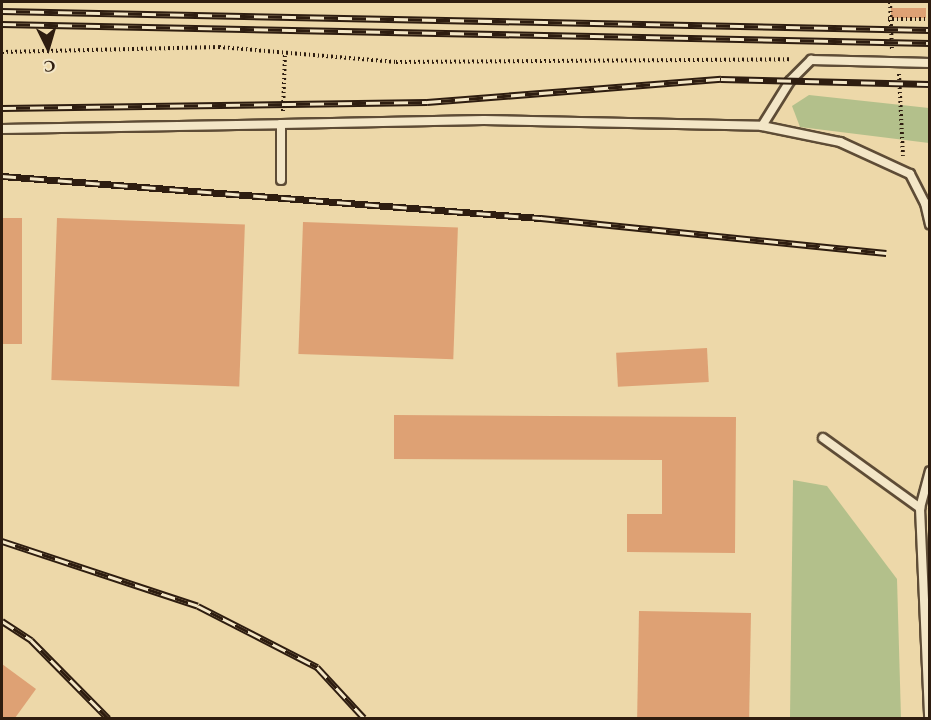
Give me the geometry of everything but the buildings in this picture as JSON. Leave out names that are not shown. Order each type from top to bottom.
[{"type":"lane","points":[[762,126],[790,81],[811,60],[930,63]]},
{"type":"lane","points":[[2,129],[484,120],[762,126],[840,142],[910,174],[925,203],[930,224]]},
{"type":"lane","points":[[281,180],[282,124]]},
{"type":"lane","points":[[823,438],[920,508]]},
{"type":"lane","points":[[929,718],[920,508],[930,471]]},
{"type":"path","points":[[890,2],[888,19],[901,82],[902,154],[910,174]]},
{"type":"path","points":[[888,19],[930,19]]},
{"type":"path","points":[[2,52],[219,47],[396,62],[633,57],[811,60]]},
{"type":"path","points":[[282,124],[285,53]]},
{"type":"green space","points":[[809,95],[929,108],[929,143],[800,127],[792,106]]},
{"type":"green space","points":[[793,480],[827,486],[897,579],[901,718],[790,718]]},
{"type":"railway","points":[[2,11],[930,30]]},
{"type":"railway","points":[[2,24],[930,43]]},
{"type":"railway","points":[[2,108],[427,102],[721,79],[930,84]]},
{"type":"railway","points":[[2,176],[541,218],[886,253]]},
{"type":"railway","points":[[2,541],[198,606],[317,667],[364,718]]},
{"type":"railway","points":[[2,621],[31,640],[108,718]]}]
